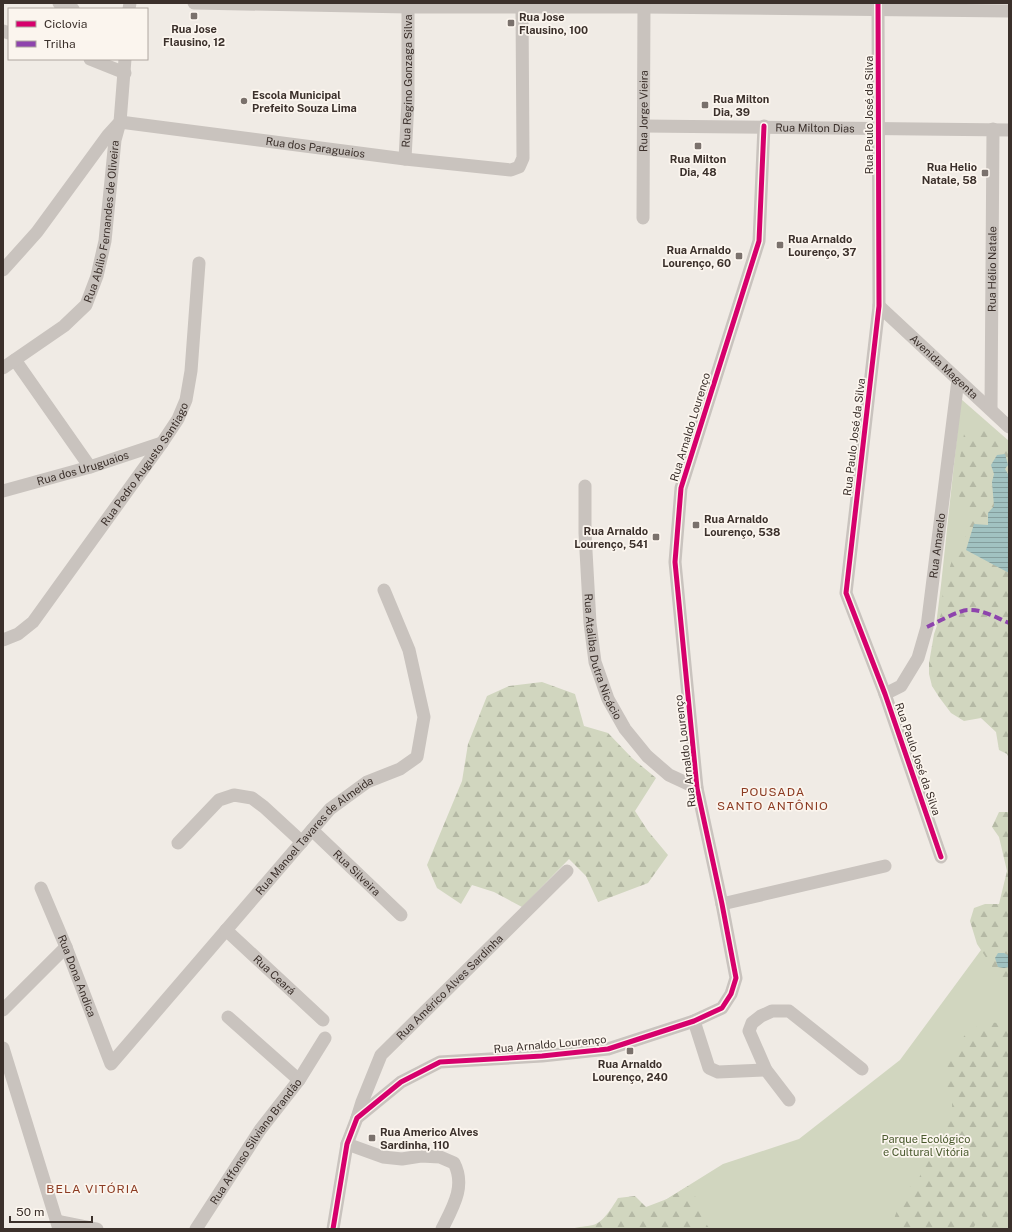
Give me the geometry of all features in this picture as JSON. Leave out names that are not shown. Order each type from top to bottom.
[{"type":"street","points":[[59,3],[71,8]]},
{"type":"street","points":[[194,3],[522,7],[644,5],[878,6],[1009,11]]},
{"type":"street","name":"Rua Regino Gonzaga Silva","points":[[405,159],[408,101],[408,5]]},
{"type":"street","name":"Rua Jorge Vieira","points":[[643,218],[644,5]]},
{"type":"street","name":"Rua Paulo José da Silva","points":[[878,6],[879,306],[846,592],[885,694],[941,858]]},
{"type":"street","name":"Rua dos Paraguaios","points":[[120,122],[405,159],[511,170],[519,167],[523,158],[522,7]]},
{"type":"street","points":[[92,60],[125,73]]},
{"type":"street","name":"Rua Abílio Fernandes de Oliveira","points":[[3,368],[64,326],[86,305],[97,276],[105,241],[114,140],[120,122],[125,60]]},
{"type":"street","points":[[3,270],[37,232],[108,135],[120,122]]},
{"type":"street","name":"Rua Milton Dias","points":[[644,126],[764,126],[1009,130]]},
{"type":"street","name":"Rua Arnaldo Lourenço","points":[[347,1144],[357,1118],[401,1082],[440,1062],[542,1056],[608,1049],[694,1022],[722,1008],[731,994],[736,978],[697,788],[675,562],[681,488],[759,241],[764,126]]},
{"type":"street","name":"Rua Hélio Natale","points":[[991,409],[993,129]]},
{"type":"street","name":"Rua Pedro Augusto Santiago","points":[[3,640],[18,634],[33,622],[178,419],[186,400],[191,371],[198,263]]},
{"type":"street","name":"Avenida Magenta","points":[[879,306],[1009,427]]},
{"type":"street","points":[[15,360],[90,467]]},
{"type":"street","name":"Rua Amarelo","points":[[885,694],[901,686],[918,658],[927,627],[958,380]]},
{"type":"street","name":"Rua dos Uruguaios","points":[[3,491],[90,467],[162,443]]},
{"type":"street","name":"Rua Ataliba Dutra Nicácio","points":[[585,486],[585,532],[590,623],[595,662],[608,699],[625,729],[646,756],[669,775],[697,788]]},
{"type":"street","name":"Rua Manoel Tavares de Almeida","points":[[111,1064],[330,809],[367,782],[400,769],[417,757],[424,717],[409,650],[384,590]]},
{"type":"street","points":[[178,842],[219,800],[234,796],[252,798],[302,842]]},
{"type":"street","name":"Rua Silveira","points":[[312,830],[401,915]]},
{"type":"street","points":[[722,904],[885,866]]},
{"type":"street","name":"Rua Américo Alves Sardinha","points":[[357,1118],[381,1055],[566,871]]},
{"type":"street","name":"Rua Dona Andica","points":[[41,888],[66,947],[111,1064]]},
{"type":"street","name":"Rua Ceará","points":[[226,930],[322,1020]]},
{"type":"street","points":[[3,1010],[66,947]]},
{"type":"street","points":[[790,1100],[766,1070],[749,1031],[752,1023],[772,1011],[789,1011],[862,1070]]},
{"type":"street","points":[[228,1017],[299,1080]]},
{"type":"street","points":[[694,1022],[709,1068],[718,1072],[766,1070]]},
{"type":"street","name":"Rua Affonso Silviano Brandão","points":[[196,1229],[260,1130],[299,1080],[325,1038]]},
{"type":"street","points":[[3,1048],[58,1225],[97,1229]]},
{"type":"street","points":[[333,1229],[347,1144],[383,1157],[402,1159],[421,1156],[440,1157],[454,1163],[459,1172],[459,1186],[454,1204],[442,1229]]},
{"type":"green space","points":[[961,399],[1009,441],[1009,649],[936,625]]},
{"type":"green space","points":[[971,427],[979,438],[983,430],[991,428],[1009,444],[1009,758],[1007,754],[999,750],[996,732],[981,718],[964,721],[951,713],[932,686],[929,674],[929,663],[934,634],[941,614],[943,591],[954,553],[962,550],[970,516],[961,504],[956,482],[965,428]]},
{"type":"green space","points":[[542,682],[575,694],[584,726],[608,733],[632,758],[656,778],[635,811],[648,831],[668,855],[648,883],[598,902],[586,876],[569,859],[522,907],[494,892],[472,885],[461,904],[437,888],[427,865],[462,781],[468,744],[487,696],[509,686]]},
{"type":"green space","points":[[999,812],[1009,812],[1009,986],[1002,983],[993,975],[993,968],[977,944],[970,921],[974,908],[985,904],[999,904],[1007,871],[999,837],[992,827]]},
{"type":"green space","name":"Parque Ecológico e Cultural Vitória","points":[[1009,912],[1009,1229],[650,1229],[654,1207],[723,1164],[799,1139],[900,1060]]},
{"type":"green space","points":[[1009,1020],[1009,1229],[989,1229],[981,1214],[973,1229],[892,1229],[895,1216],[905,1191],[919,1179],[924,1162],[938,1147],[952,1112],[952,1098],[944,1090],[947,1068],[946,1059],[969,1030],[987,1022],[998,1023]]},
{"type":"green space","points":[[688,1186],[701,1205],[703,1220],[710,1229],[572,1229],[597,1224],[607,1214],[618,1198],[635,1196],[646,1207],[667,1199]]},
{"type":"water","points":[[1005,454],[1008,465],[1005,469],[1009,476],[1009,573],[966,550],[974,524],[988,525],[988,513],[994,506],[992,482],[994,474],[991,465],[997,455]]},
{"type":"water","points":[[998,953],[1004,953],[1009,956],[1009,967],[998,967],[995,958]]},
{"type":"marked path","points":[[927,627],[953,614],[968,610],[984,612],[1009,623]]},
{"type":"cycle path","points":[[878,3],[879,306],[846,593],[885,694],[941,857]]},
{"type":"cycle path","points":[[333,1229],[347,1144],[357,1118],[401,1082],[440,1062],[542,1056],[608,1049],[694,1021],[722,1008],[731,994],[736,978],[697,788],[675,562],[681,488],[759,241],[764,126]]},
{"type":"place","name":"Rua Jose Flausino, 12","points":[[194,16]]},
{"type":"place","name":"Rua Jose Flausino, 100","points":[[511,23]]},
{"type":"place","name":"Escola Municipal Prefeito Souza Lima","points":[[244,101]]},
{"type":"place","name":"Rua Milton Dia, 39","points":[[705,105]]},
{"type":"place","name":"Rua Milton Dia, 48","points":[[698,146]]},
{"type":"place","name":"Rua Helio Natale, 58","points":[[985,173]]},
{"type":"place","name":"Rua Arnaldo Lourenço, 37","points":[[780,245]]},
{"type":"place","name":"Rua Arnaldo Lourenço, 60","points":[[739,256]]},
{"type":"place","name":"Rua Arnaldo Lourenço, 538","points":[[696,525]]},
{"type":"place","name":"Rua Arnaldo Lourenço, 541","points":[[656,537]]},
{"type":"place","name":"Rua Arnaldo Lourenço, 240","points":[[630,1051]]},
{"type":"place","name":"Rua Americo Alves Sardinha, 110","points":[[372,1138]]},
{"type":"district","name":"POUSADA SANTO ANTÔNIO","points":[[773,799]]},
{"type":"district","name":"BELA VITÓRIA","points":[[93,1189]]}]
